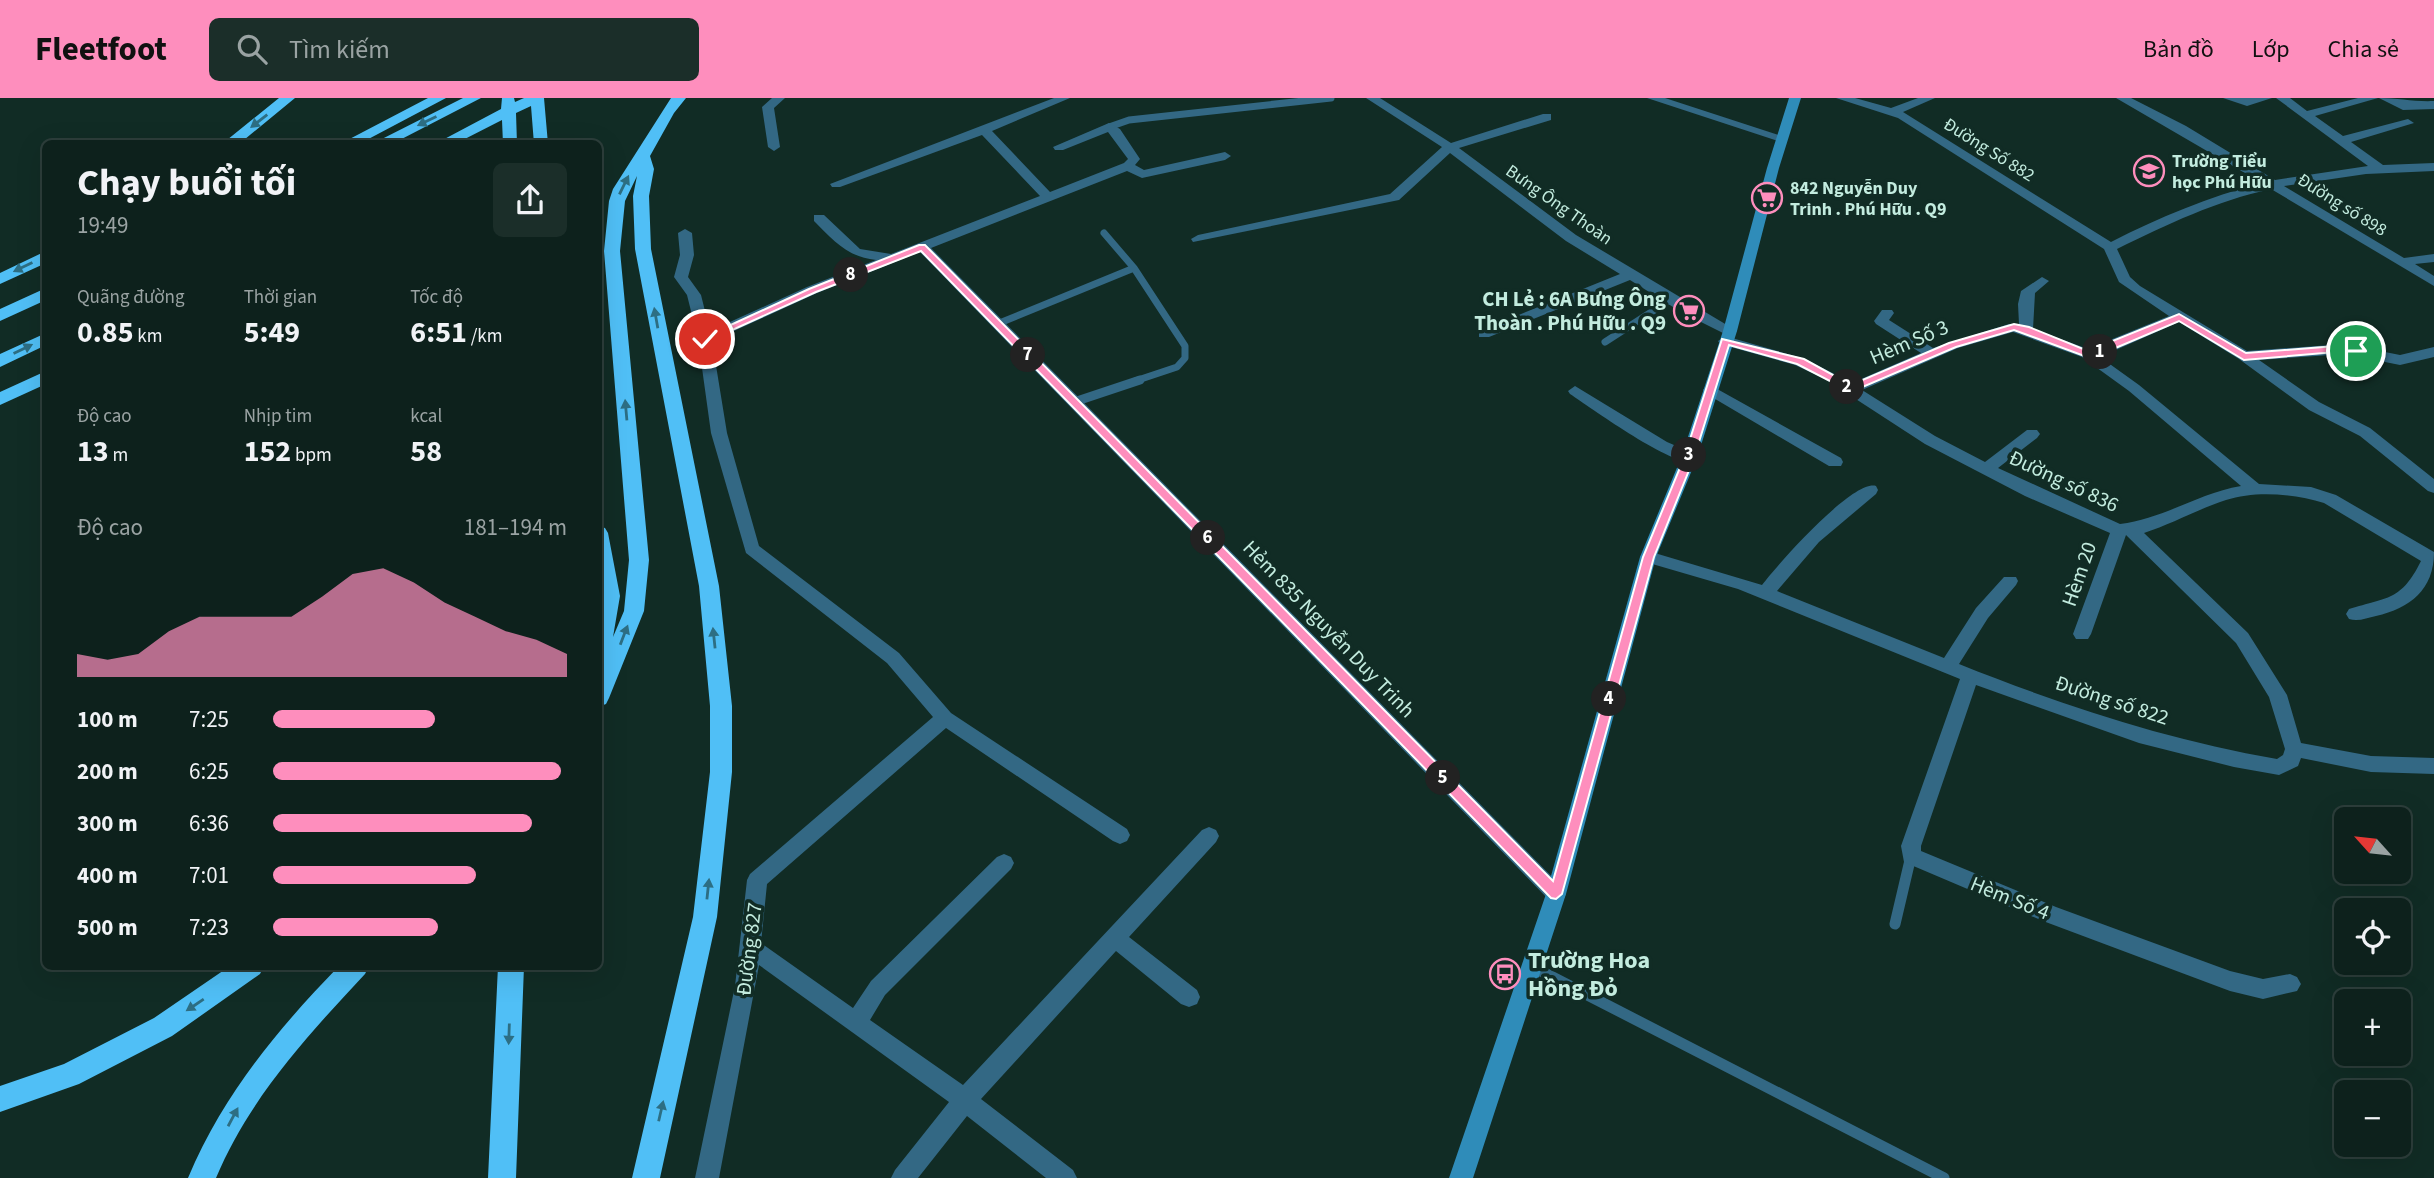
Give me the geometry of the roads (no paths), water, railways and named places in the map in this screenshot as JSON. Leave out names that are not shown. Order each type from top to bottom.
[{"type":"highway","points":[[234,140],[288,98]]},
{"type":"highway","points":[[355,140],[439,98]]},
{"type":"highway","points":[[387,140],[474,98]]},
{"type":"highway","points":[[508,98],[510,140]]},
{"type":"highway","points":[[450,140],[536,98],[541,140]]},
{"type":"highway","points":[[602,688],[634,611],[639,560],[612,251],[617,201],[628,175],[679,98]]},
{"type":"highway","points":[[643,156],[646,169],[641,196],[643,249],[709,586],[721,706],[721,772],[705,917],[646,1178]]},
{"type":"highway","points":[[0,279],[42,258]]},
{"type":"highway","points":[[0,316],[42,295]]},
{"type":"highway","points":[[0,326],[42,306]]},
{"type":"highway","points":[[0,360],[42,340]]},
{"type":"highway","points":[[0,399],[42,379]]},
{"type":"highway","points":[[602,554],[610,596],[602,638]]},
{"type":"highway","points":[[0,1099],[71,1075],[163,1027],[245,970]]},
{"type":"highway","points":[[202,1178],[241,1102],[301,1024],[352,970]]},
{"type":"highway","points":[[502,1178],[512,970]]},
{"type":"main road","points":[[1461,1178],[1556,894],[1648,557],[1689,458],[1728,336],[1795,98]]},
{"type":"street","points":[[774,147],[768,107],[779,98]]},
{"type":"street","points":[[836,184],[1064,98]]},
{"type":"street","name":"Bưng Ông Thoàn","points":[[1372,98],[1450,147],[1571,238],[1728,336]]},
{"type":"street","points":[[1653,98],[1782,138]]},
{"type":"street","name":"Đường Số 882","points":[[1842,98],[1894,111],[2110,247]]},
{"type":"street","points":[[1894,111],[1929,98]]},
{"type":"street","name":"Đường số 898","points":[[2122,98],[2182,129],[2434,282]]},
{"type":"street","points":[[2229,98],[2247,102],[2266,98]]},
{"type":"street","points":[[2282,98],[2308,114],[2378,167]]},
{"type":"street","points":[[2308,114],[2372,98]]},
{"type":"street","points":[[2385,98],[2403,106],[2434,105]]},
{"type":"street","points":[[1198,239],[1394,197],[1450,147],[1547,117]]},
{"type":"street","points":[[2342,140],[2408,122]]},
{"type":"street","points":[[705,339],[812,290],[1128,166],[1134,159],[1109,127],[1059,146]]},
{"type":"street","points":[[984,130],[1047,196]]},
{"type":"street","points":[[1128,166],[1142,173],[1225,156]]},
{"type":"street","points":[[2434,167],[2378,167],[2328,172],[2274,184],[2167,218],[2110,247],[2124,279],[2179,317],[2244,356],[2314,405],[2365,432],[2434,487]]},
{"type":"street","points":[[819,218],[856,254],[873,257],[900,255]]},
{"type":"street","points":[[685,233],[687,255],[681,277],[694,295],[705,339],[719,433],[752,549],[893,658],[945,718],[1119,835]]},
{"type":"street","name":"Hẻm 835 Nguyễn Duy Trinh","points":[[922,247],[1556,894]]},
{"type":"street","points":[[2402,262],[2434,258]]},
{"type":"street","points":[[1484,334],[1630,275]]},
{"type":"street","points":[[2026,330],[2028,291],[2042,281]]},
{"type":"street","points":[[1887,313],[1881,321],[1933,355]]},
{"type":"street","points":[[2087,354],[2096,353],[2179,317]]},
{"type":"street","name":"Hèm Số 3","points":[[1851,389],[1990,333],[2014,327],[2087,354],[2134,388],[2255,489]]},
{"type":"street","name":"Đường số 836","points":[[1728,336],[1800,362],[1851,389],[1930,440],[2031,492],[2124,529],[2143,527],[2225,494],[2255,489],[2311,493],[2330,499],[2433,559]]},
{"type":"street","points":[[2244,356],[2345,349],[2400,360],[2434,352]]},
{"type":"street","points":[[1710,390],[1835,462]]},
{"type":"street","points":[[1575,391],[1662,446],[1689,458]]},
{"type":"street","points":[[1987,468],[2032,434]]},
{"type":"street","points":[[1765,594],[1781,570],[1800,551],[1870,490]]},
{"type":"street","points":[[2124,529],[2242,638],[2278,695],[2294,749],[2371,764],[2434,766]]},
{"type":"street","name":"Hèm 20","points":[[2082,634],[2124,529]]},
{"type":"street","name":"Đường số 822","points":[[1648,557],[1743,584],[1970,676],[2139,735],[2234,760],[2279,767],[2291,760],[2294,749]]},
{"type":"street","points":[[2355,614],[2403,602],[2433,559]]},
{"type":"street","points":[[1948,667],[1982,613],[2010,581]]},
{"type":"street","points":[[1911,856],[1911,846],[1970,676]]},
{"type":"street","name":"Đường 827","points":[[707,1178],[746,986],[757,880],[945,718]]},
{"type":"street","points":[[903,1178],[965,1100],[1209,836]]},
{"type":"street","name":"Hèm Số 4","points":[[1911,856],[2050,914],[2230,981],[2263,989],[2290,984]]},
{"type":"street","points":[[856,1023],[878,988],[1004,863]]},
{"type":"street","points":[[1115,938],[1189,997]]},
{"type":"street","points":[[750,947],[965,1100],[1065,1178]]},
{"type":"lane","points":[[1109,127],[1129,120],[1331,98]]},
{"type":"lane","points":[[1074,402],[1177,367],[1185,358],[1185,346],[1134,268],[1104,233]]},
{"type":"lane","points":[[998,324],[1134,268]]},
{"type":"lane","points":[[1605,342],[1670,300]]},
{"type":"lane","points":[[1895,924],[1911,856]]},
{"type":"lane","points":[[1531,965],[1944,1178]]},
{"type":"place","name":"Trường Tiểu học Phú Hữu","points":[[2149,171]]},
{"type":"place","name":"842 Nguyễn Duy Trinh . Phú Hữu . Q9","points":[[1767,198]]},
{"type":"place","name":"CH Lẻ : 6A Bưng Ông Thoàn . Phú Hữu . Q9","points":[[1689,311]]},
{"type":"place","name":"Trường Hoa Hồng Đỏ","points":[[1505,974]]}]
